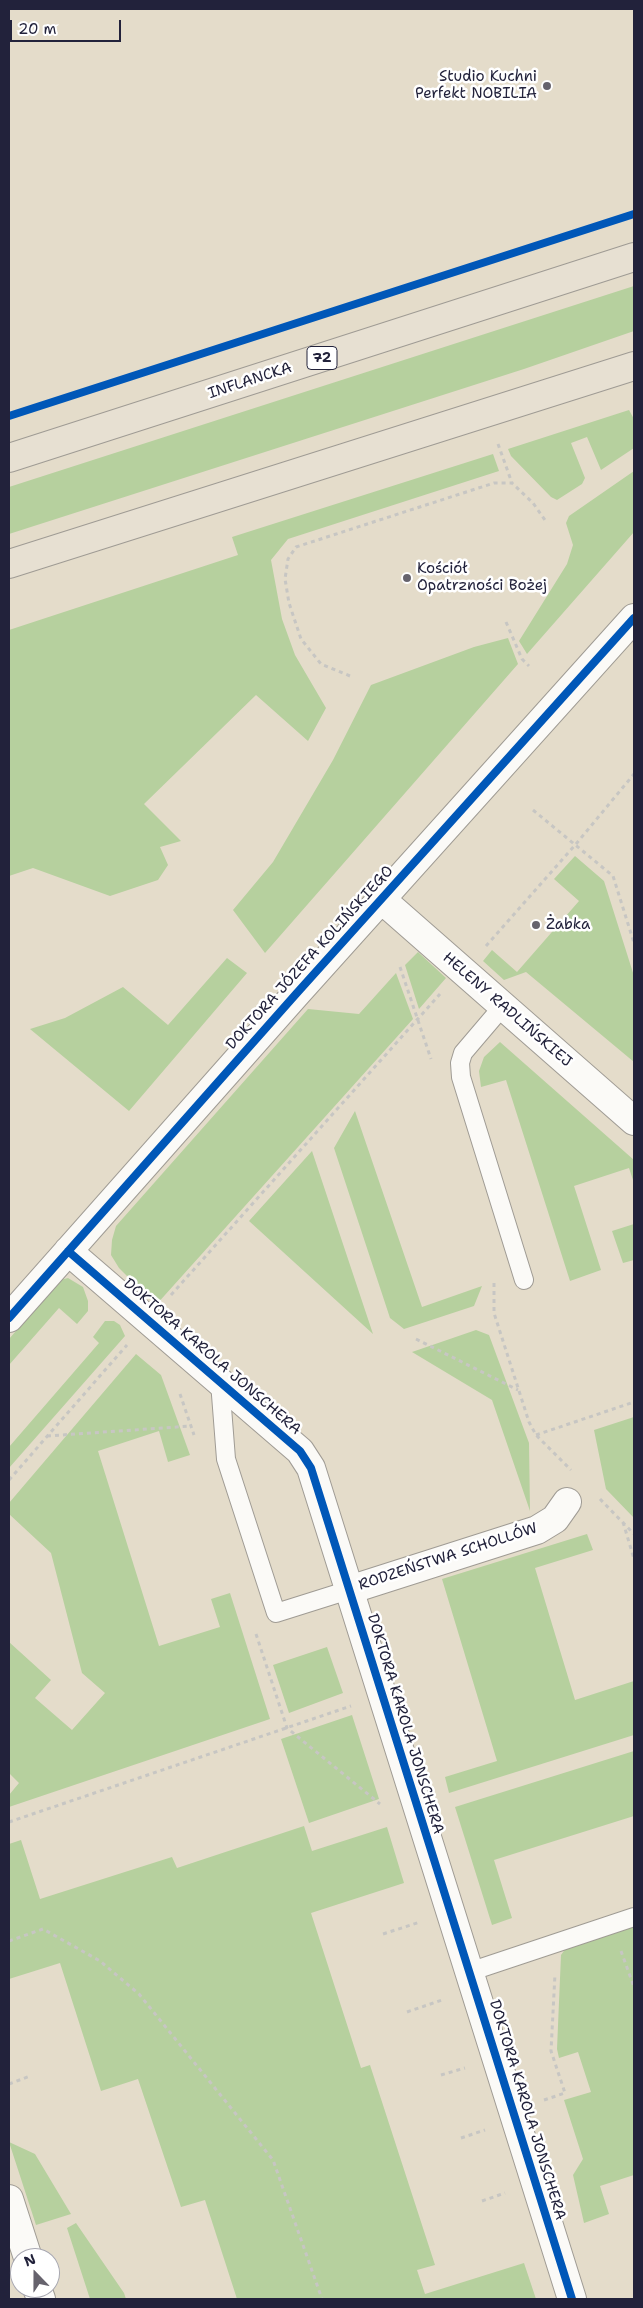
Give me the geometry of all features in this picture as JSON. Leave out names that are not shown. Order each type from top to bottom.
[{"type":"main road","name":"INFLANCKA","points":[[9,458],[634,257]]},
{"type":"main road","points":[[9,564],[629,370]]},
{"type":"street","name":"DOKTORA JÓZEFA KOLIŃSKIEGO","points":[[9,1318],[381,899],[634,618]]},
{"type":"street","name":"HELENY RADLIŃSKIEJ","points":[[381,899],[634,1121]]},
{"type":"street","name":"DOKTORA KAROLA JONSCHERA","points":[[68,1251],[300,1451],[310,1468],[572,2299]]},
{"type":"street","name":"RODZEŃSTWA SCHOLLÓW","points":[[349,1590],[537,1530],[555,1519],[567,1502]]},
{"type":"street","points":[[9,2199],[25,2248]]},
{"type":"lane","points":[[503,1006],[463,1053],[460,1063],[461,1077],[524,1280]]},
{"type":"lane","points":[[220,1382],[226,1459],[276,1613],[349,1590]]},
{"type":"lane","points":[[469,1972],[634,1917]]},
{"type":"path","points":[[498,444],[512,483],[533,503],[545,520]]},
{"type":"path","points":[[350,676],[321,664],[301,639],[289,603],[285,579],[288,559],[296,547],[494,483],[512,483]]},
{"type":"path","points":[[506,622],[522,659],[529,666]]},
{"type":"path","points":[[9,1480],[149,1320],[576,844],[634,774]]},
{"type":"path","points":[[533,810],[613,876],[634,942]]},
{"type":"path","points":[[416,1339],[519,1390]]},
{"type":"path","points":[[536,1434],[634,1402]]},
{"type":"path","points":[[47,1436],[191,1426]]},
{"type":"path","points":[[634,1534],[622,1521],[634,1559]]},
{"type":"path","points":[[9,1822],[382,1694]]},
{"type":"path","points":[[287,1728],[383,1806]]},
{"type":"path","points":[[383,1934],[425,1920]]},
{"type":"path","points":[[611,1924],[634,1987]]},
{"type":"path","points":[[9,1941],[43,1929],[100,1960],[139,1994],[273,2160],[322,2299]]},
{"type":"path","points":[[536,2103],[565,2093],[551,2051],[557,1943]]},
{"type":"path","points":[[407,2012],[450,1997]]},
{"type":"path","points":[[441,2075],[472,2065]]},
{"type":"path","points":[[9,2084],[30,2076]]},
{"type":"path","points":[[461,2138],[493,2128]]},
{"type":"path","points":[[482,2201],[512,2190]]},
{"type":"green space","points":[[634,286],[634,331],[524,369],[9,534],[9,487]]},
{"type":"green space","points":[[629,410],[634,419],[634,448],[601,470],[587,437],[571,443],[585,478],[582,484],[557,500],[551,497],[511,456],[508,449]]},
{"type":"green space","points":[[493,454],[499,471],[288,539],[271,560],[282,619],[295,655],[326,708],[308,741],[256,695],[144,804],[181,841],[160,847],[168,865],[158,880],[110,896],[33,868],[9,876],[9,630],[238,555],[232,537]]},
{"type":"green space","points":[[634,471],[634,532],[527,654],[519,641],[567,564],[573,545],[566,523],[569,516]]},
{"type":"green space","points":[[508,638],[518,664],[265,953],[233,910],[273,862],[333,760],[371,685],[474,647]]},
{"type":"green space","points":[[575,856],[604,881],[634,976],[634,1062],[526,972],[504,980],[483,961],[492,950],[517,972],[579,901],[554,879]]},
{"type":"green space","points":[[418,952],[446,978],[419,1009],[405,965]]},
{"type":"green space","points":[[227,958],[247,973],[129,1111],[30,1029],[65,1018],[123,987],[168,1025]]},
{"type":"green space","points":[[396,973],[413,1019],[156,1305],[119,1268],[111,1255],[112,1240],[116,1226],[308,1009],[359,1014]]},
{"type":"green space","points":[[500,1042],[634,1160],[634,1183],[629,1168],[574,1186],[601,1270],[570,1281],[506,1080],[481,1087],[479,1071],[484,1057]]},
{"type":"green space","points":[[355,1111],[422,1307],[482,1286],[474,1306],[404,1329],[390,1318],[334,1148]]},
{"type":"green space","points":[[312,1151],[373,1334],[249,1221]]},
{"type":"green space","points":[[634,1224],[634,1260],[623,1263],[612,1231]]},
{"type":"green space","points":[[68,1278],[83,1287],[88,1301],[88,1311],[77,1324],[59,1308],[9,1365],[9,1339],[60,1280]]},
{"type":"green space","points":[[105,1321],[114,1321],[120,1325],[125,1336],[9,1468],[9,1447],[99,1343],[93,1337]]},
{"type":"green space","points":[[476,1330],[489,1335],[529,1443],[530,1511],[492,1400],[412,1352]]},
{"type":"green space","points":[[136,1354],[161,1375],[190,1455],[168,1462],[159,1431],[98,1451],[159,1646],[220,1627],[211,1599],[230,1593],[270,1719],[9,1807],[9,1795],[19,1783],[9,1773],[9,1642],[51,1680],[35,1698],[72,1730],[105,1693],[82,1673],[51,1553],[9,1514],[9,1503]]},
{"type":"green space","points":[[634,1417],[634,1518],[606,1489],[594,1430]]},
{"type":"green space","points":[[587,1534],[593,1550],[535,1568],[575,1700],[634,1681],[634,1735],[449,1793],[445,1777],[497,1761],[442,1579]]},
{"type":"green space","points":[[327,1647],[343,1693],[289,1713],[273,1665]]},
{"type":"green space","points":[[352,1715],[379,1799],[309,1823],[281,1739]]},
{"type":"green space","points":[[634,1751],[634,1816],[494,1860],[512,1918],[492,1925],[455,1807]]},
{"type":"green space","points":[[304,1826],[312,1851],[387,1827],[404,1883],[311,1913],[361,2068],[370,2065],[435,2265],[417,2270],[425,2294],[524,2263],[536,2299],[237,2299],[205,2200],[181,2207],[138,2079],[101,2091],[60,1963],[9,1979],[9,1844],[21,1840],[40,1899],[172,1857],[177,1868]]},
{"type":"green space","points":[[634,1926],[634,2175],[600,2186],[609,2214],[584,2223],[573,2175],[583,2159],[564,2100],[591,2092],[578,2052],[559,2058],[557,2049],[561,1955],[566,1948]]},
{"type":"green space","points":[[9,2142],[35,2154],[71,2214],[36,2225]]},
{"type":"green space","points":[[76,2223],[124,2293],[126,2299],[90,2299],[67,2228]]},
{"type":"cycle path","points":[[9,416],[634,214]]},
{"type":"cycle path","points":[[9,1318],[296,994],[634,618]]},
{"type":"cycle path","points":[[68,1251],[300,1451],[311,1468],[572,2299]]},
{"type":"place","name":"Studio Kuchni Perfekt NOBILIA","points":[[547,86]]},
{"type":"place","name":"Kościół Opatrzności Bożej","points":[[407,578]]},
{"type":"place","name":"Żabka","points":[[536,925]]}]
